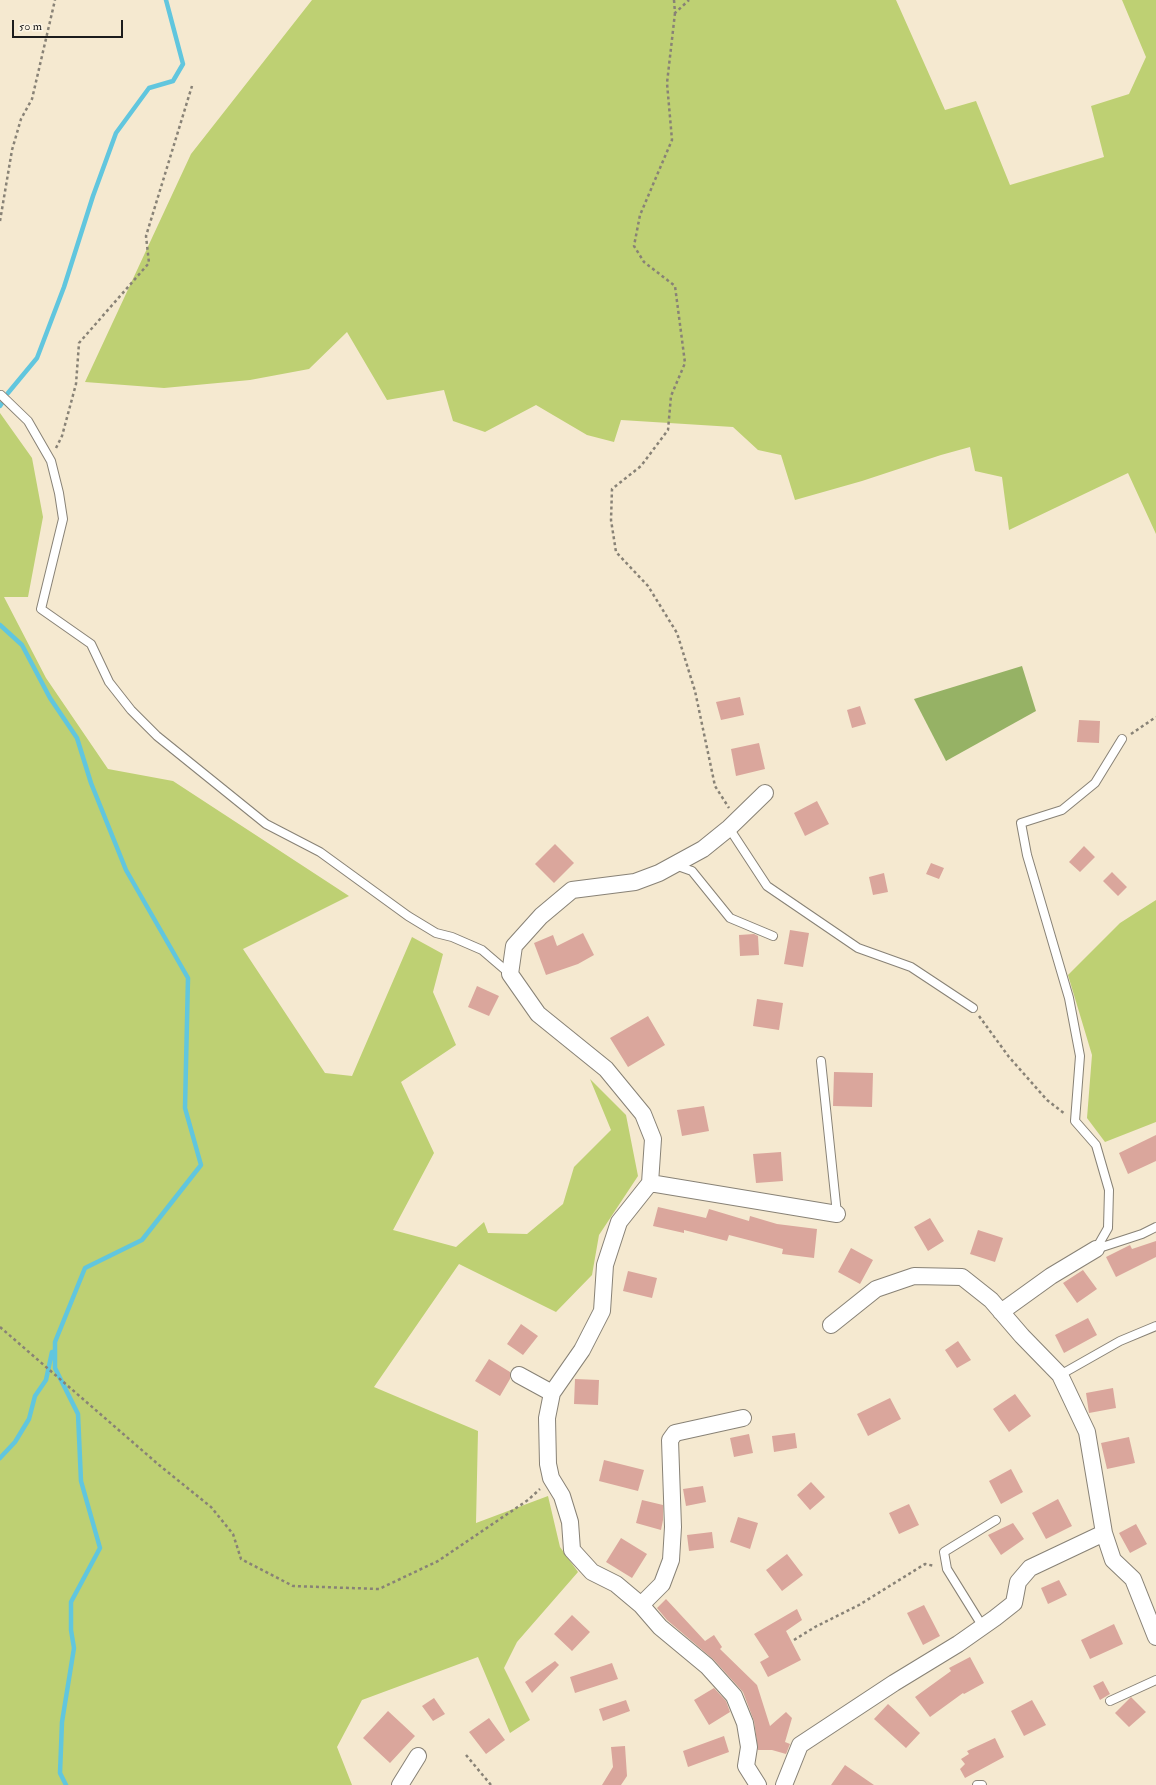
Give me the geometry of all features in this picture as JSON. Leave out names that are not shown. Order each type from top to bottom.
[{"type":"street","points":[[758,1785],[746,1766],[749,1747],[745,1723],[734,1696],[707,1666],[660,1627],[641,1605],[616,1584],[592,1572],[572,1550],[570,1522],[562,1496],[551,1478],[548,1464],[547,1418],[552,1393],[582,1350],[602,1311],[605,1265],[620,1222],[650,1183],[653,1139],[643,1114],[606,1069],[538,1014],[510,974],[514,946],[541,916],[572,890],[635,882],[659,873],[703,849],[733,825],[764,793]]},
{"type":"street","points":[[650,1183],[837,1214]]},
{"type":"street","points":[[1001,1312],[1051,1276],[1096,1249]]},
{"type":"street","points":[[831,1325],[876,1289],[914,1276],[962,1277],[991,1300],[1022,1336],[1060,1375],[1087,1432],[1104,1533],[1113,1560],[1133,1579],[1156,1637]]},
{"type":"street","points":[[519,1375],[552,1393]]},
{"type":"street","points":[[641,1605],[662,1584],[671,1560],[673,1527],[670,1440],[675,1433],[743,1418]]},
{"type":"street","points":[[784,1785],[800,1746],[887,1687],[983,1627],[1014,1603],[1018,1582],[1030,1568],[1104,1533]]},
{"type":"street","points":[[400,1785],[418,1756]]},
{"type":"lane","points":[[1,395],[28,421],[51,461],[64,519],[41,609],[91,644],[109,682],[131,710],[157,736],[266,824],[320,852],[408,916],[436,933],[482,950],[510,974]]},
{"type":"lane","points":[[1096,1249],[1108,1228],[1109,1190],[1096,1145],[1075,1122],[1080,1056],[1070,998],[1027,855],[1020,823],[1062,810],[1094,782],[1122,739]]},
{"type":"lane","points":[[733,825],[767,886],[858,948],[911,967],[973,1008]]},
{"type":"lane","points":[[674,865],[692,871],[730,918],[774,936]]},
{"type":"lane","points":[[821,1061],[837,1214]]},
{"type":"lane","points":[[1096,1249],[1142,1234],[1156,1227]]},
{"type":"lane","points":[[1060,1375],[1120,1341],[1156,1326]]},
{"type":"lane","points":[[983,1627],[947,1569],[944,1552],[996,1520]]},
{"type":"lane","points":[[1110,1701],[1156,1680]]},
{"type":"lane","points":[[977,1785],[982,1785]]},
{"type":"path","points":[[0,221],[12,150],[21,119],[32,99],[55,0]]},
{"type":"path","points":[[674,0],[675,13],[667,83],[672,140],[640,215],[634,246],[644,262],[675,286],[685,363],[671,396],[668,430],[641,466],[612,489],[611,520],[616,552],[648,586],[677,633],[695,692],[715,786],[733,825]]},
{"type":"path","points":[[675,13],[689,0]]},
{"type":"path","points":[[51,461],[62,436],[76,384],[79,343],[149,263],[146,236],[192,86]]},
{"type":"path","points":[[1122,739],[1156,717]]},
{"type":"path","points":[[973,1008],[1008,1057],[1037,1090],[1047,1100],[1075,1122]]},
{"type":"path","points":[[0,1327],[159,1465],[211,1507],[233,1534],[241,1559],[293,1586],[379,1589],[438,1561],[528,1500],[551,1478]]},
{"type":"path","points":[[794,1640],[815,1627],[860,1605],[925,1564],[947,1569]]},
{"type":"path","points":[[466,1755],[491,1785]]},
{"type":"green space","points":[[312,0],[896,0],[945,110],[976,101],[1010,185],[1104,157],[1091,106],[1129,94],[1146,57],[1122,0],[1156,0],[1156,534],[1128,473],[1009,530],[1002,477],[975,471],[970,447],[862,481],[795,500],[781,455],[758,450],[733,427],[621,420],[614,442],[587,435],[536,405],[485,432],[453,421],[444,390],[387,400],[347,332],[309,369],[250,380],[164,388],[85,382],[191,154]]},
{"type":"green space","points":[[0,413],[32,458],[43,517],[28,597],[4,597],[46,678],[108,769],[173,781],[349,896],[243,949],[325,1073],[352,1076],[412,937],[443,954],[433,992],[456,1045],[401,1082],[434,1153],[393,1230],[456,1247],[484,1222],[488,1233],[527,1234],[563,1204],[574,1167],[611,1130],[590,1079],[626,1115],[638,1176],[599,1235],[592,1275],[556,1312],[459,1264],[374,1387],[478,1431],[476,1523],[548,1496],[560,1547],[578,1572],[517,1642],[504,1668],[530,1720],[510,1733],[478,1657],[362,1700],[337,1747],[352,1785],[0,1785]]},
{"type":"green space","points":[[1022,666],[1036,711],[946,761],[914,699]]},
{"type":"green space","points":[[1156,900],[1156,1122],[1105,1142],[1087,1118],[1092,1055],[1068,975],[1120,923]]},
{"type":"building","points":[[740,697],[744,715],[721,720],[716,702]]},
{"type":"building","points":[[860,706],[866,724],[852,728],[847,710]]},
{"type":"building","points":[[1079,720],[1100,721],[1099,743],[1077,742]]},
{"type":"building","points":[[759,743],[765,769],[736,776],[731,749]]},
{"type":"building","points":[[817,801],[829,824],[805,836],[794,813]]},
{"type":"building","points":[[555,844],[574,863],[554,883],[535,864]]},
{"type":"building","points":[[1084,846],[1095,857],[1080,872],[1069,862]]},
{"type":"building","points":[[931,863],[944,868],[939,879],[926,874]]},
{"type":"building","points":[[1112,872],[1127,887],[1118,896],[1103,881]]},
{"type":"building","points":[[884,873],[888,892],[873,895],[869,877]]},
{"type":"building","points":[[790,930],[809,933],[803,967],[784,964]]},
{"type":"building","points":[[583,933],[594,955],[578,964],[546,975],[534,943],[553,935],[557,946]]},
{"type":"building","points":[[754,934],[758,936],[759,955],[740,956],[739,935]]},
{"type":"building","points":[[477,986],[499,996],[489,1016],[468,1007]]},
{"type":"building","points":[[757,999],[783,1003],[779,1030],[753,1026]]},
{"type":"building","points":[[648,1016],[665,1045],[628,1067],[610,1038]]},
{"type":"building","points":[[834,1072],[873,1073],[872,1107],[833,1106]]},
{"type":"building","points":[[704,1106],[709,1131],[682,1136],[677,1110]]},
{"type":"building","points":[[1156,1135],[1156,1161],[1128,1174],[1119,1153]]},
{"type":"building","points":[[781,1152],[783,1181],[756,1183],[753,1154]]},
{"type":"building","points":[[658,1207],[706,1218],[709,1209],[749,1221],[750,1216],[777,1224],[817,1229],[814,1258],[782,1254],[783,1249],[729,1235],[727,1241],[684,1230],[684,1233],[653,1226]]},
{"type":"building","points":[[930,1218],[944,1241],[928,1251],[914,1227]]},
{"type":"building","points":[[978,1230],[1003,1238],[995,1262],[970,1254]]},
{"type":"building","points":[[1156,1241],[1156,1257],[1116,1277],[1106,1257],[1130,1245],[1132,1249]]},
{"type":"building","points":[[851,1248],[873,1260],[860,1284],[838,1272]]},
{"type":"building","points":[[1083,1270],[1097,1289],[1077,1303],[1063,1283]]},
{"type":"building","points":[[628,1271],[657,1278],[652,1298],[623,1291]]},
{"type":"building","points":[[1088,1318],[1097,1335],[1064,1353],[1055,1335]]},
{"type":"building","points":[[521,1324],[538,1336],[523,1355],[507,1344]]},
{"type":"building","points":[[958,1341],[971,1360],[957,1368],[945,1350]]},
{"type":"building","points":[[489,1359],[510,1372],[510,1379],[500,1396],[475,1381]]},
{"type":"building","points":[[575,1379],[599,1380],[598,1405],[574,1404]]},
{"type":"building","points":[[1113,1388],[1116,1408],[1089,1413],[1086,1393]]},
{"type":"building","points":[[1015,1394],[1031,1416],[1009,1432],[993,1409]]},
{"type":"building","points":[[890,1398],[901,1419],[868,1436],[857,1414]]},
{"type":"building","points":[[795,1433],[797,1448],[774,1452],[772,1436]]},
{"type":"building","points":[[749,1434],[753,1453],[734,1457],[730,1438]]},
{"type":"building","points":[[1129,1437],[1135,1463],[1107,1469],[1101,1443]]},
{"type":"building","points":[[604,1460],[644,1470],[638,1491],[599,1481]]},
{"type":"building","points":[[1011,1469],[1023,1492],[1001,1504],[989,1481]]},
{"type":"building","points":[[811,1482],[825,1497],[810,1510],[797,1495]]},
{"type":"building","points":[[703,1486],[706,1502],[686,1506],[683,1489]]},
{"type":"building","points":[[1058,1499],[1072,1526],[1046,1539],[1032,1513]]},
{"type":"building","points":[[642,1500],[663,1505],[661,1530],[636,1523]]},
{"type":"building","points":[[909,1504],[919,1525],[899,1534],[889,1513]]},
{"type":"building","points":[[738,1517],[758,1523],[750,1549],[730,1542]]},
{"type":"building","points":[[1013,1523],[1024,1539],[1001,1555],[988,1535]]},
{"type":"building","points":[[1136,1524],[1147,1544],[1130,1553],[1119,1533]]},
{"type":"building","points":[[712,1532],[714,1548],[689,1551],[687,1535]]},
{"type":"building","points":[[621,1538],[647,1554],[632,1578],[606,1562]]},
{"type":"building","points":[[787,1554],[803,1575],[782,1591],[766,1570]]},
{"type":"building","points":[[1059,1580],[1067,1595],[1048,1604],[1041,1588]]},
{"type":"building","points":[[666,1599],[705,1641],[714,1635],[722,1647],[720,1649],[757,1685],[770,1726],[786,1712],[792,1718],[785,1742],[790,1744],[786,1754],[772,1750],[758,1750],[754,1721],[743,1692],[714,1660],[667,1620],[657,1608]]},
{"type":"building","points":[[924,1605],[940,1636],[923,1645],[907,1613]]},
{"type":"building","points":[[797,1609],[802,1620],[786,1631],[801,1660],[768,1677],[760,1662],[769,1657],[754,1634]]},
{"type":"building","points":[[572,1615],[590,1632],[572,1651],[554,1634]]},
{"type":"building","points":[[1114,1624],[1123,1644],[1090,1659],[1081,1640]]},
{"type":"building","points":[[970,1657],[984,1683],[964,1694],[963,1693],[930,1717],[915,1697],[951,1671],[949,1668]]},
{"type":"building","points":[[555,1661],[559,1665],[532,1693],[525,1682]]},
{"type":"building","points":[[612,1663],[618,1679],[575,1693],[570,1677]]},
{"type":"building","points":[[1103,1681],[1110,1694],[1100,1700],[1093,1686]]},
{"type":"building","points":[[714,1688],[726,1701],[730,1712],[709,1725],[694,1700]]},
{"type":"building","points":[[1131,1697],[1146,1712],[1129,1727],[1115,1713]]},
{"type":"building","points":[[434,1698],[445,1714],[433,1721],[422,1706]]},
{"type":"building","points":[[626,1700],[630,1711],[603,1721],[599,1709]]},
{"type":"building","points":[[1032,1700],[1046,1725],[1024,1736],[1011,1711]]},
{"type":"building","points":[[888,1704],[920,1733],[906,1748],[874,1719]]},
{"type":"building","points":[[388,1711],[415,1736],[390,1763],[363,1738]]},
{"type":"building","points":[[489,1718],[505,1740],[486,1754],[469,1732]]},
{"type":"building","points":[[724,1736],[729,1752],[688,1767],[683,1751]]},
{"type":"building","points":[[995,1738],[1004,1757],[965,1778],[960,1769],[965,1764],[961,1759],[969,1754],[967,1751]]},
{"type":"building","points":[[625,1746],[627,1776],[621,1785],[602,1785],[613,1767],[611,1747]]},
{"type":"building","points":[[845,1765],[874,1785],[831,1785]]},
{"type":"waterway","points":[[8,393],[37,358],[64,287],[93,196],[116,133],[149,88],[173,81],[183,64],[166,0]]},
{"type":"waterway","points":[[0,625],[22,645],[50,698],[77,738],[91,783],[126,870],[188,978],[185,1108],[201,1165],[142,1240],[85,1268],[55,1342],[55,1368],[78,1414],[81,1481],[100,1548],[71,1602],[71,1630],[74,1648],[62,1722],[60,1773],[66,1785]]},
{"type":"waterway","points":[[0,1458],[15,1442],[29,1419],[35,1396],[46,1380],[52,1352]]}]
